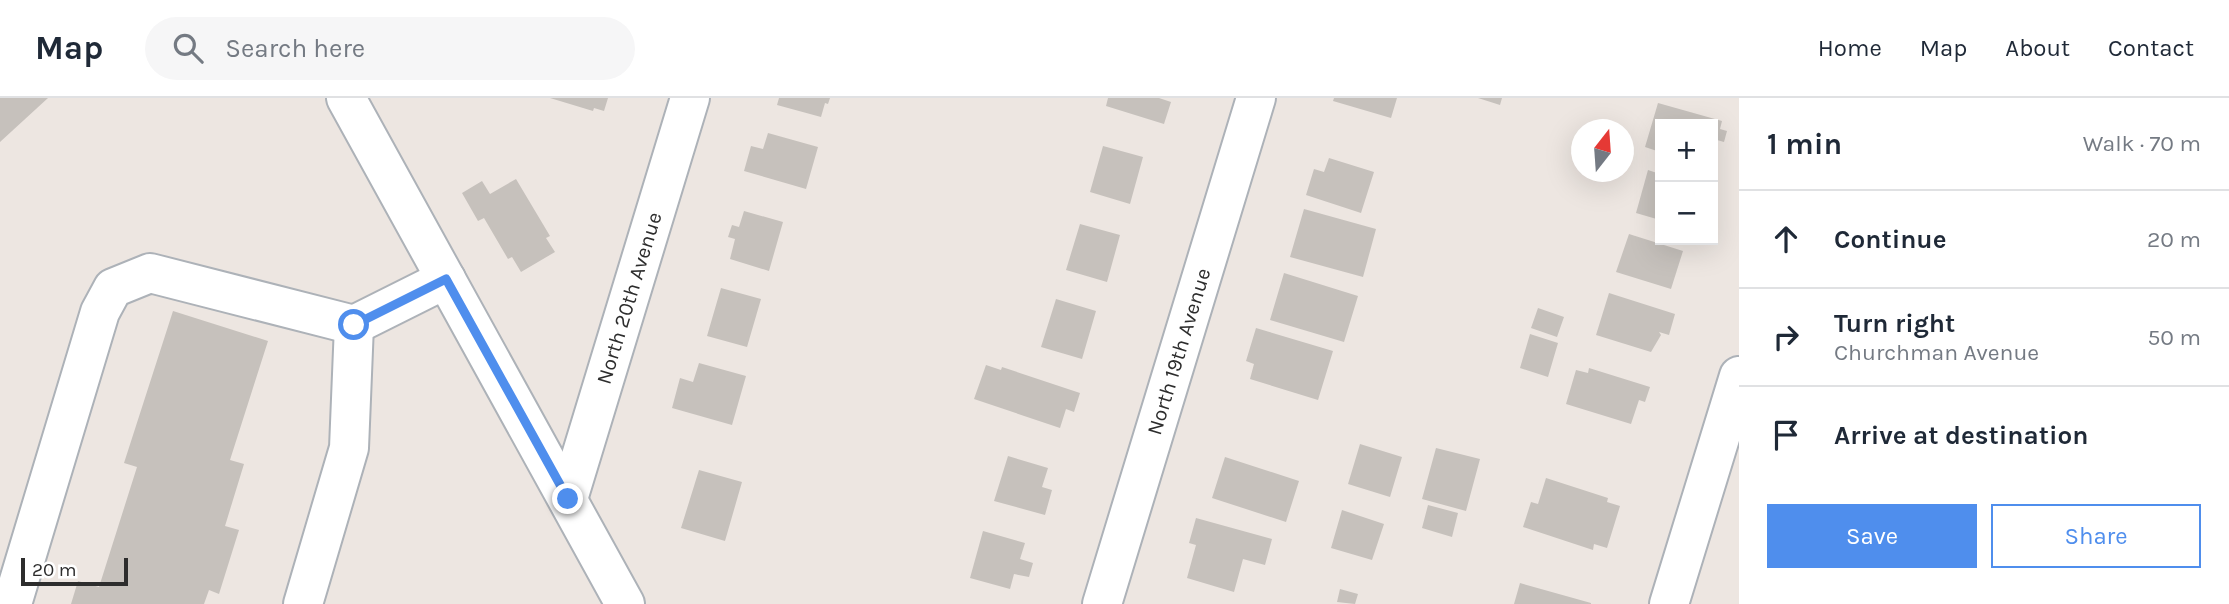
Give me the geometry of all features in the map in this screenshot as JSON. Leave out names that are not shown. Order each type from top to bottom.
[{"type":"street","points":[[346,98],[625,604]]},
{"type":"street","name":"North 20th Avenue","points":[[568,499],[690,98]]},
{"type":"street","name":"North 19th Avenue","points":[[1102,604],[1256,98]]},
{"type":"street","points":[[12,604],[100,312],[113,288],[150,273],[354,325],[446,279]]},
{"type":"street","points":[[303,604],[349,448],[354,325]]},
{"type":"street","points":[[1670,604],[1739,376]]},
{"type":"building","points":[[0,98],[48,98],[0,142]]},
{"type":"building","points":[[550,98],[608,98],[604,111],[594,108],[593,111]]},
{"type":"building","points":[[779,98],[830,98],[828,104],[825,103],[821,117],[777,105]]},
{"type":"building","points":[[1108,98],[1159,98],[1171,102],[1164,124],[1106,106]]},
{"type":"building","points":[[1334,98],[1397,98],[1391,118],[1333,101]]},
{"type":"building","points":[[1478,98],[1502,98],[1500,105]]},
{"type":"building","points":[[1658,103],[1715,119],[1655,119],[1655,150],[1645,147]]},
{"type":"building","points":[[1718,120],[1722,121],[1720,129],[1727,131],[1724,142],[1718,140]]},
{"type":"building","points":[[768,133],[818,147],[806,189],[744,171],[751,146],[763,149]]},
{"type":"building","points":[[1103,146],[1143,157],[1130,204],[1090,192]]},
{"type":"building","points":[[1329,158],[1374,172],[1361,213],[1306,195],[1314,169],[1324,172]]},
{"type":"building","points":[[1648,170],[1655,172],[1655,219],[1636,213]]},
{"type":"building","points":[[516,179],[550,236],[546,238],[555,252],[521,272],[512,257],[508,259],[484,218],[478,221],[462,193],[482,181],[490,194]]},
{"type":"building","points":[[1304,209],[1376,229],[1363,277],[1290,257]]},
{"type":"building","points":[[744,211],[783,222],[769,271],[730,259],[735,239],[728,237],[732,225],[739,227]]},
{"type":"building","points":[[1080,224],[1120,235],[1107,282],[1066,270]]},
{"type":"building","points":[[1629,234],[1655,242],[1655,245],[1683,251],[1671,289],[1616,272]]},
{"type":"building","points":[[1284,273],[1358,296],[1344,342],[1270,320]]},
{"type":"building","points":[[721,288],[761,299],[747,347],[707,336]]},
{"type":"building","points":[[1609,293],[1675,314],[1669,335],[1659,332],[1661,335],[1651,352],[1596,335]]},
{"type":"building","points":[[1056,299],[1096,311],[1082,359],[1041,347]]},
{"type":"building","points":[[1538,308],[1564,317],[1557,337],[1531,328]]},
{"type":"building","points":[[173,311],[268,341],[230,460],[244,464],[225,526],[239,530],[219,594],[209,590],[204,604],[71,604],[78,581],[99,587],[137,467],[124,463]]},
{"type":"building","points":[[1256,328],[1333,351],[1318,400],[1250,379],[1254,364],[1246,361]]},
{"type":"building","points":[[1530,334],[1558,343],[1548,377],[1520,368]]},
{"type":"building","points":[[699,363],[746,376],[732,425],[672,408],[680,378],[693,382]]},
{"type":"building","points":[[986,365],[1001,370],[1002,367],[1080,393],[1074,412],[1066,409],[1060,428],[974,399]]},
{"type":"building","points":[[1589,368],[1650,387],[1645,402],[1639,400],[1631,424],[1566,404],[1576,370],[1588,373]]},
{"type":"building","points":[[1360,444],[1402,457],[1390,497],[1348,484]]},
{"type":"building","points":[[1436,448],[1480,459],[1466,511],[1422,499]]},
{"type":"building","points":[[1008,456],[1048,468],[1042,487],[1052,490],[1045,515],[994,501]]},
{"type":"building","points":[[1225,457],[1299,481],[1286,522],[1212,498]]},
{"type":"building","points":[[699,470],[742,482],[725,541],[681,528]]},
{"type":"building","points":[[1546,478],[1608,498],[1607,502],[1620,506],[1607,548],[1594,544],[1593,550],[1523,527],[1531,502],[1538,504]]},
{"type":"building","points":[[1428,505],[1458,513],[1452,537],[1422,528]]},
{"type":"building","points":[[1342,510],[1384,524],[1372,560],[1331,548]]},
{"type":"building","points":[[1196,518],[1272,539],[1265,565],[1243,559],[1234,592],[1187,578],[1196,545],[1189,543]]},
{"type":"building","points":[[983,531],[1025,543],[1020,559],[1033,563],[1029,577],[1014,574],[1010,589],[970,578]]},
{"type":"building","points":[[1520,583],[1591,603],[1591,604],[1514,604]]},
{"type":"building","points":[[1340,589],[1358,594],[1355,604],[1337,602]]},
{"type":"route","points":[[354,325],[446,279],[568,499]]}]
